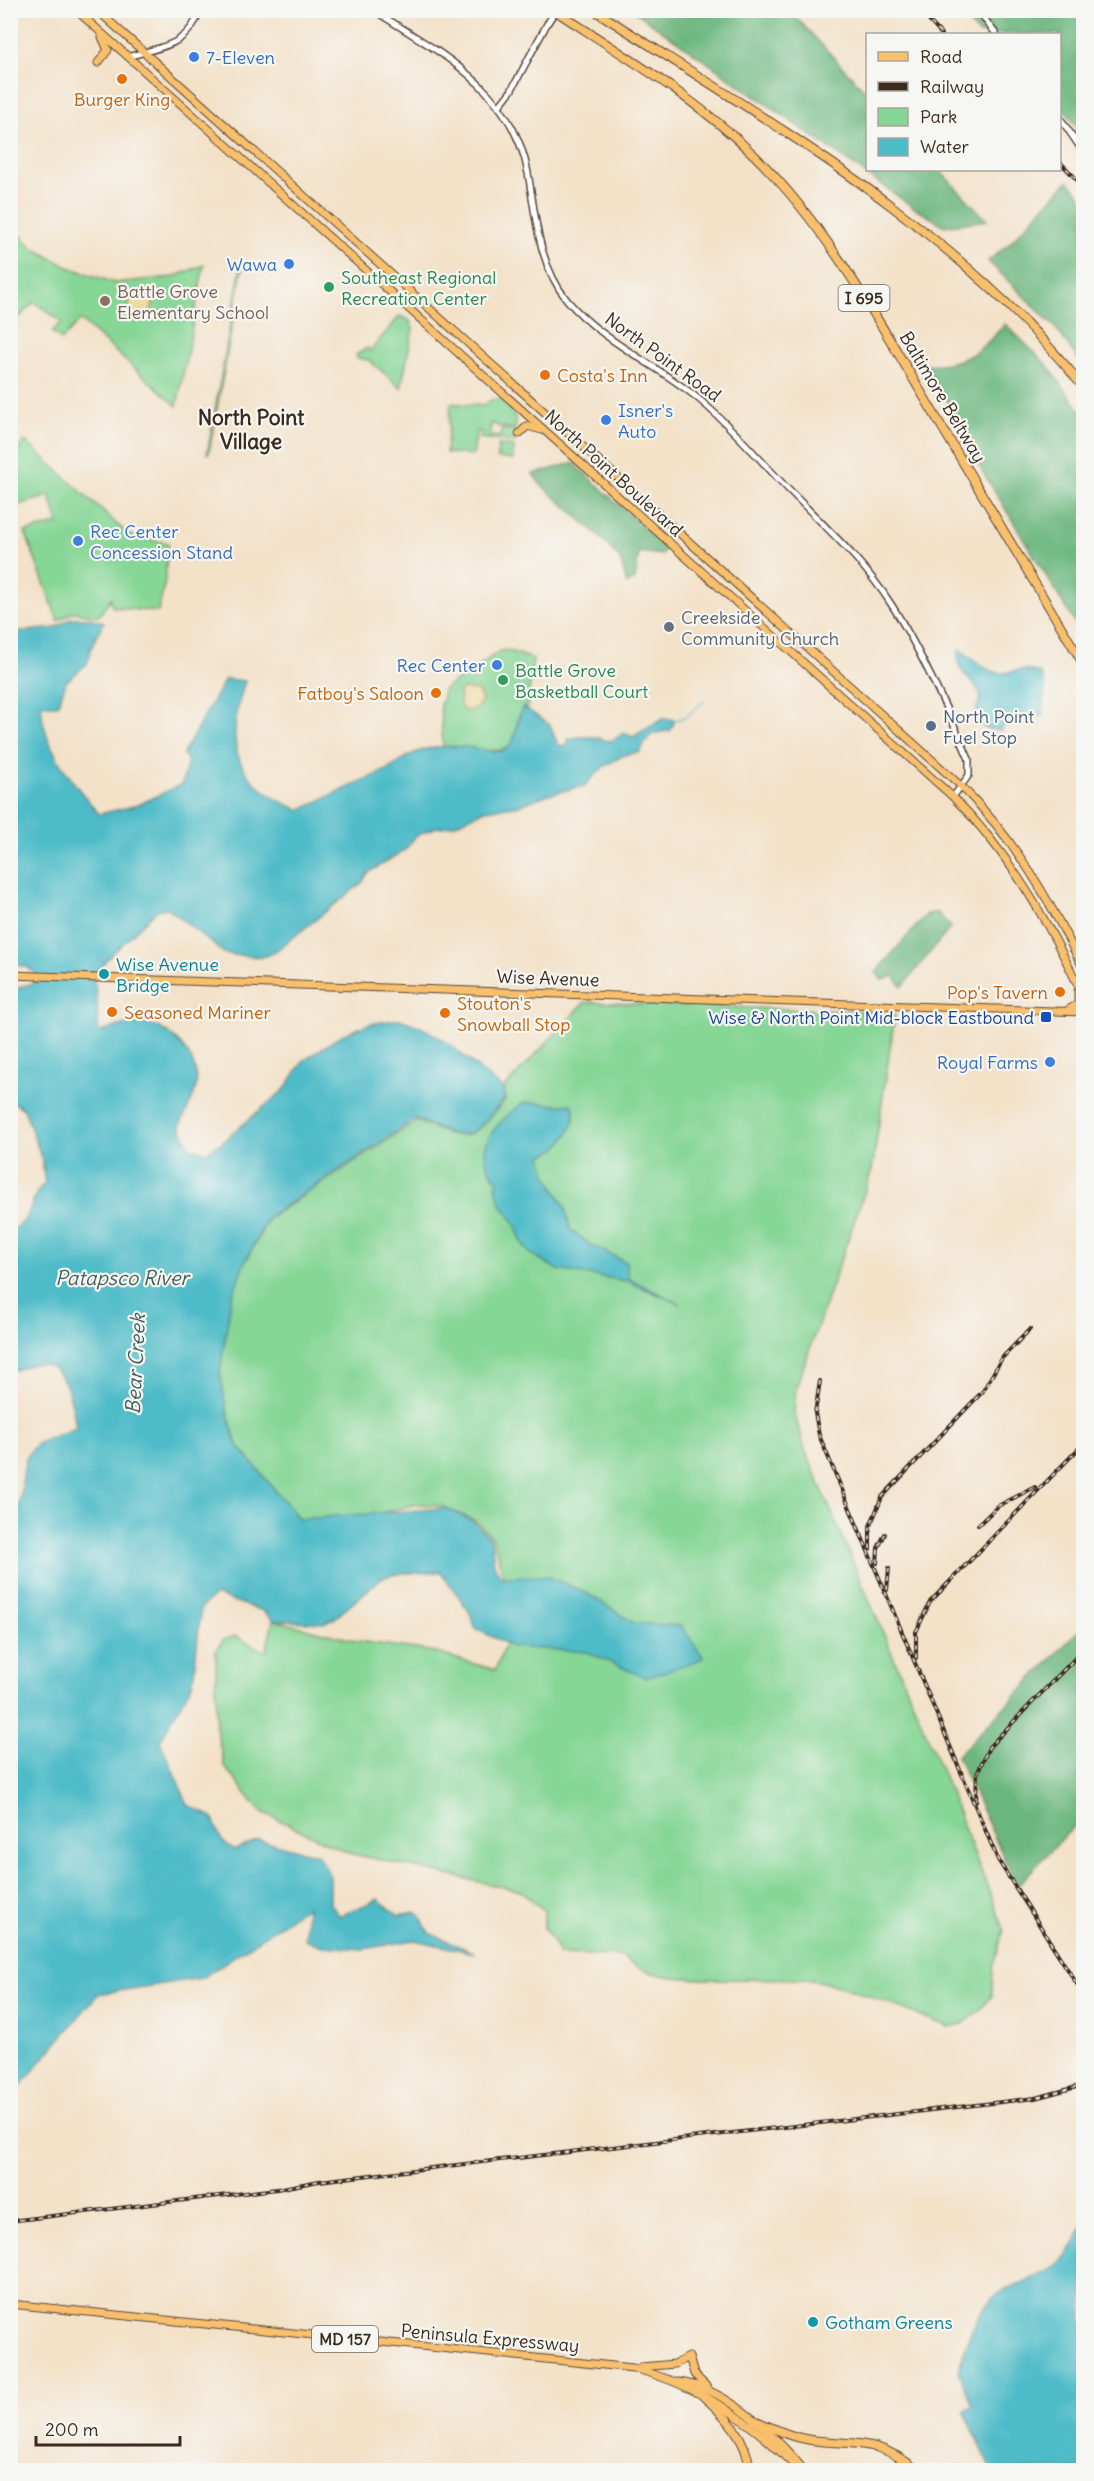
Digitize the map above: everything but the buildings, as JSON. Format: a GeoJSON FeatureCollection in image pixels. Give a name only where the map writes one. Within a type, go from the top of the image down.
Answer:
{"type":"FeatureCollection","features":[{"type":"Feature","properties":{"kind":"highway","name":"Baltimore Beltway"},"geometry":{"type":"LineString","coordinates":[[555,10],[658,78],[713,118],[754,155],[801,206],[827,240],[869,306],[1083,665]]}},
{"type":"Feature","properties":{"kind":"highway"},"geometry":{"type":"LineString","coordinates":[[594,10],[855,179],[921,226],[1001,297],[1083,388]]}},
{"type":"Feature","properties":{"kind":"highway"},"geometry":{"type":"LineString","coordinates":[[703,2396],[735,2428],[746,2449],[750,2470]]}},
{"type":"Feature","properties":{"kind":"highway"},"geometry":{"type":"LineString","coordinates":[[753,2420],[800,2438],[850,2441],[873,2446],[917,2470]]}},
{"type":"Feature","properties":{"kind":"main road","name":"North Point Boulevard"},"geometry":{"type":"LineString","coordinates":[[76,10],[953,797],[981,826],[1012,866],[1035,903],[1083,998]]}},
{"type":"Feature","properties":{"kind":"main road","name":"North Point Boulevard"},"geometry":{"type":"LineString","coordinates":[[97,10],[961,786],[997,823],[1031,869],[1083,970]]}},
{"type":"Feature","properties":{"kind":"main road"},"geometry":{"type":"LineString","coordinates":[[95,28],[108,50],[98,63]]}},
{"type":"Feature","properties":{"kind":"main road"},"geometry":{"type":"LineString","coordinates":[[519,434],[527,426],[546,431]]}},
{"type":"Feature","properties":{"kind":"main road"},"geometry":{"type":"LineString","coordinates":[[620,497],[629,487]]}},
{"type":"Feature","properties":{"kind":"main road","name":"Wise Avenue"},"geometry":{"type":"LineString","coordinates":[[12,975],[1083,1012]]}},
{"type":"Feature","properties":{"kind":"main road"},"geometry":{"type":"LineString","coordinates":[[1052,1011],[1076,1007],[1079,999],[1078,986]]}},
{"type":"Feature","properties":{"kind":"main road","name":"Peninsula Expressway"},"geometry":{"type":"LineString","coordinates":[[10,2304],[633,2368],[678,2382],[703,2396],[761,2432],[798,2470]]}},
{"type":"Feature","properties":{"kind":"main road"},"geometry":{"type":"LineString","coordinates":[[633,2368],[668,2365],[689,2357],[694,2374],[716,2395]]}},
{"type":"Feature","properties":{"kind":"main road","name":"Peninsula Expressway"},"geometry":{"type":"LineString","coordinates":[[678,2382],[690,2383],[716,2395],[753,2420],[779,2442],[804,2470]]}},
{"type":"Feature","properties":{"kind":"street"},"geometry":{"type":"LineString","coordinates":[[128,57],[187,36],[201,10]]}},
{"type":"Feature","properties":{"kind":"street","name":"North Point Road"},"geometry":{"type":"LineString","coordinates":[[373,10],[454,62],[480,83],[500,105],[523,152],[540,243],[558,288],[593,326],[691,392],[712,410],[879,586],[903,625],[969,759],[970,771],[953,797]]}},
{"type":"Feature","properties":{"kind":"street"},"geometry":{"type":"LineString","coordinates":[[500,105],[511,91],[555,10]]}},
{"type":"Feature","properties":{"kind":"street"},"geometry":{"type":"LineString","coordinates":[[980,13],[995,33]]}},
{"type":"Feature","properties":{"kind":"street"},"geometry":{"type":"LineString","coordinates":[[1061,121],[1083,153]]}},
{"type":"Feature","properties":{"kind":"green space"},"geometry":{"type":"Polygon","coordinates":[[[634,11],[790,11],[866,92],[866,171],[940,171],[987,220],[945,226],[916,209],[634,11]]]}},
{"type":"Feature","properties":{"kind":"green space"},"geometry":{"type":"Polygon","coordinates":[[[957,11],[1083,11],[1083,136],[1061,105],[1061,33],[978,33],[957,11]]]}},
{"type":"Feature","properties":{"kind":"green space"},"geometry":{"type":"Polygon","coordinates":[[[1068,181],[1083,198],[1083,366],[1055,327],[988,261],[1009,244],[1068,181]]]}},
{"type":"Feature","properties":{"kind":"green space","name":"Battle Grove Elementary School"},"geometry":{"type":"Polygon","coordinates":[[[11,225],[33,248],[68,267],[115,283],[173,277],[204,265],[177,406],[80,320],[62,340],[52,332],[62,322],[34,302],[11,325],[11,225]]]}},
{"type":"Feature","properties":{"kind":"green space"},"geometry":{"type":"Polygon","coordinates":[[[243,265],[209,453],[207,454],[241,266],[243,265]]]}},
{"type":"Feature","properties":{"kind":"green space"},"geometry":{"type":"Polygon","coordinates":[[[400,316],[410,321],[413,329],[401,388],[369,360],[357,358],[356,355],[367,348],[370,351],[400,316]]]}},
{"type":"Feature","properties":{"kind":"green space"},"geometry":{"type":"Polygon","coordinates":[[[1005,324],[1046,364],[1083,414],[1083,636],[959,433],[950,405],[923,365],[949,363],[970,356],[987,343],[1005,324]]]}},
{"type":"Feature","properties":{"kind":"green space"},"geometry":{"type":"Polygon","coordinates":[[[499,399],[514,412],[516,428],[500,427],[491,423],[490,436],[499,437],[502,429],[515,430],[515,442],[480,438],[481,432],[477,431],[473,455],[446,453],[451,403],[483,406],[491,400],[499,399]]]}},
{"type":"Feature","properties":{"kind":"green space"},"geometry":{"type":"Polygon","coordinates":[[[25,441],[130,536],[168,543],[165,582],[158,612],[112,607],[111,598],[99,616],[73,612],[58,621],[25,532],[58,524],[50,496],[14,506],[11,493],[11,457],[25,441]]]}},
{"type":"Feature","properties":{"kind":"green space"},"geometry":{"type":"Polygon","coordinates":[[[498,445],[514,447],[513,460],[497,458],[498,445]]]}},
{"type":"Feature","properties":{"kind":"green space"},"geometry":{"type":"Polygon","coordinates":[[[573,463],[666,548],[662,555],[639,552],[635,580],[627,584],[620,559],[597,534],[540,484],[533,474],[573,463]]]}},
{"type":"Feature","properties":{"kind":"green space"},"geometry":{"type":"Polygon","coordinates":[[[507,650],[533,659],[527,709],[523,707],[520,712],[512,744],[508,748],[491,751],[443,746],[440,704],[443,700],[443,690],[500,651],[507,650]]]}},
{"type":"Feature","properties":{"kind":"green space"},"geometry":{"type":"Polygon","coordinates":[[[937,912],[951,927],[902,987],[894,976],[882,980],[876,972],[880,967],[927,914],[937,912]]]}},
{"type":"Feature","properties":{"kind":"green space"},"geometry":{"type":"Polygon","coordinates":[[[585,1002],[880,1012],[895,1015],[872,1170],[796,1388],[794,1412],[805,1450],[934,1752],[1004,1929],[993,1968],[992,1996],[963,2024],[949,2027],[867,1995],[818,1981],[686,1978],[660,1975],[638,1968],[622,1956],[560,1954],[544,1927],[544,1910],[521,1891],[348,1853],[260,1811],[224,1766],[216,1727],[216,1651],[223,1640],[235,1636],[266,1652],[273,1620],[357,1641],[430,1651],[495,1670],[505,1645],[518,1583],[503,1575],[493,1538],[477,1522],[442,1506],[418,1504],[373,1515],[299,1519],[236,1443],[225,1403],[220,1372],[231,1299],[243,1266],[269,1218],[417,1121],[448,1134],[459,1136],[476,1131],[506,1099],[504,1088],[585,1002]]]}},
{"type":"Feature","properties":{"kind":"green space"},"geometry":{"type":"Polygon","coordinates":[[[1083,1626],[1083,1817],[1017,1886],[957,1756],[1083,1626]]]}},
{"type":"Feature","properties":{"kind":"sand"},"geometry":{"type":"Polygon","coordinates":[[[131,291],[151,296],[153,305],[150,312],[138,317],[128,312],[131,291]]]}},
{"type":"Feature","properties":{"kind":"sand"},"geometry":{"type":"Polygon","coordinates":[[[463,689],[478,691],[482,700],[477,708],[466,711],[461,708],[459,692],[463,689]]]}},
{"type":"Feature","properties":{"kind":"water","name":"Patapsco River"},"geometry":{"type":"Polygon","coordinates":[[[71,618],[89,618],[104,622],[93,643],[87,664],[66,682],[58,705],[41,705],[43,721],[47,736],[61,764],[99,814],[138,805],[182,784],[188,761],[183,754],[225,679],[245,681],[235,726],[238,755],[244,768],[253,781],[266,792],[299,810],[389,769],[408,756],[425,749],[454,746],[486,751],[506,749],[513,741],[523,707],[550,725],[558,745],[566,747],[569,738],[592,737],[609,741],[623,733],[633,737],[664,718],[675,720],[670,731],[658,732],[651,736],[640,752],[624,755],[603,767],[584,786],[546,795],[521,805],[485,810],[453,825],[434,828],[416,836],[405,850],[368,873],[362,883],[273,953],[262,957],[225,954],[168,908],[157,910],[106,960],[93,978],[99,1032],[136,1022],[147,1023],[169,1034],[187,1053],[193,1064],[196,1087],[180,1126],[190,1148],[207,1152],[221,1143],[285,1089],[303,1061],[342,1035],[369,1024],[400,1019],[421,1027],[448,1043],[503,1089],[504,1099],[474,1131],[457,1135],[416,1119],[268,1217],[243,1266],[231,1299],[220,1372],[225,1403],[236,1443],[299,1519],[446,1508],[473,1521],[491,1539],[494,1564],[501,1577],[548,1576],[590,1595],[634,1623],[681,1626],[704,1658],[646,1678],[587,1652],[513,1647],[476,1629],[469,1611],[441,1572],[403,1573],[383,1577],[335,1618],[323,1623],[273,1620],[263,1611],[215,1595],[201,1608],[193,1682],[160,1741],[188,1805],[212,1817],[222,1841],[235,1850],[258,1840],[319,1855],[330,1877],[330,1904],[340,1916],[378,1899],[398,1915],[415,1912],[420,1915],[429,1933],[475,1953],[414,1940],[364,1949],[322,1946],[305,1939],[307,1907],[202,1978],[98,1994],[11,2097],[10,1682],[16,1663],[10,1644],[11,1516],[20,1500],[26,1460],[30,1452],[37,1444],[76,1428],[66,1385],[54,1369],[34,1364],[11,1372],[11,1230],[24,1221],[36,1195],[45,1183],[41,1156],[24,1109],[11,1101],[11,993],[21,986],[33,984],[35,974],[27,967],[11,964],[11,640],[19,632],[55,628],[71,618]]]}},
{"type":"Feature","properties":{"kind":"water"},"geometry":{"type":"Polygon","coordinates":[[[960,649],[990,671],[1006,673],[1025,670],[1041,674],[1045,684],[1043,715],[1037,717],[1020,714],[1000,730],[988,729],[981,725],[975,715],[981,695],[961,669],[958,657],[960,649]]]}},
{"type":"Feature","properties":{"kind":"water"},"geometry":{"type":"Polygon","coordinates":[[[523,1103],[571,1104],[574,1107],[574,1121],[567,1136],[556,1149],[542,1156],[547,1176],[565,1206],[570,1229],[589,1244],[626,1262],[628,1278],[680,1304],[627,1281],[558,1270],[531,1254],[523,1245],[514,1222],[501,1205],[496,1188],[498,1181],[489,1169],[485,1158],[489,1138],[495,1128],[523,1103]]]}},
{"type":"Feature","properties":{"kind":"water"},"geometry":{"type":"Polygon","coordinates":[[[1083,2225],[1083,2470],[992,2470],[964,2411],[973,2405],[958,2371],[967,2342],[985,2306],[1000,2293],[1058,2264],[1070,2251],[1083,2225]]]}},
{"type":"Feature","properties":{"kind":"waterway"},"geometry":{"type":"LineString","coordinates":[[675,720],[686,717],[704,701]]}},
{"type":"Feature","properties":{"kind":"railway"},"geometry":{"type":"LineString","coordinates":[[919,10],[940,33]]}},
{"type":"Feature","properties":{"kind":"railway"},"geometry":{"type":"LineString","coordinates":[[1061,163],[1084,187]]}},
{"type":"Feature","properties":{"kind":"railway"},"geometry":{"type":"LineString","coordinates":[[870,1549],[870,1526],[882,1497],[983,1391],[1002,1358],[1030,1329]]}},
{"type":"Feature","properties":{"kind":"railway"},"geometry":{"type":"LineString","coordinates":[[820,1381],[815,1413],[819,1435],[998,1860],[1084,1995]]}},
{"type":"Feature","properties":{"kind":"railway"},"geometry":{"type":"LineString","coordinates":[[916,1658],[916,1632],[930,1602],[1084,1443]]}},
{"type":"Feature","properties":{"kind":"railway"},"geometry":{"type":"LineString","coordinates":[[978,1525],[998,1506],[1035,1487]]}},
{"type":"Feature","properties":{"kind":"railway"},"geometry":{"type":"LineString","coordinates":[[877,1563],[878,1548],[885,1534]]}},
{"type":"Feature","properties":{"kind":"railway"},"geometry":{"type":"LineString","coordinates":[[887,1590],[889,1568]]}},
{"type":"Feature","properties":{"kind":"railway"},"geometry":{"type":"LineString","coordinates":[[976,1801],[977,1774],[989,1747],[1084,1649]]}},
{"type":"Feature","properties":{"kind":"railway"},"geometry":{"type":"LineString","coordinates":[[10,2221],[277,2189],[319,2181],[1035,2098],[1084,2085]]}},
{"type":"Feature","properties":{"kind":"place","name":"7-Eleven"},"geometry":{"type":"Point","coordinates":[194,57]}},
{"type":"Feature","properties":{"kind":"place","name":"Burger King"},"geometry":{"type":"Point","coordinates":[122,79]}},
{"type":"Feature","properties":{"kind":"place","name":"Wawa"},"geometry":{"type":"Point","coordinates":[289,264]}},
{"type":"Feature","properties":{"kind":"place","name":"Southeast Regional Recreation Center"},"geometry":{"type":"Point","coordinates":[329,287]}},
{"type":"Feature","properties":{"kind":"place","name":"Battle Grove Elementary School"},"geometry":{"type":"Point","coordinates":[105,301]}},
{"type":"Feature","properties":{"kind":"place","name":"Costa's Inn"},"geometry":{"type":"Point","coordinates":[545,375]}},
{"type":"Feature","properties":{"kind":"place","name":"Isner's Auto"},"geometry":{"type":"Point","coordinates":[606,420]}},
{"type":"Feature","properties":{"kind":"place","name":"Rec Center Concession Stand"},"geometry":{"type":"Point","coordinates":[78,541]}},
{"type":"Feature","properties":{"kind":"place","name":"Creekside Community Church"},"geometry":{"type":"Point","coordinates":[669,627]}},
{"type":"Feature","properties":{"kind":"place","name":"Rec Center"},"geometry":{"type":"Point","coordinates":[497,665]}},
{"type":"Feature","properties":{"kind":"place","name":"Battle Grove Basketball Court"},"geometry":{"type":"Point","coordinates":[503,680]}},
{"type":"Feature","properties":{"kind":"place","name":"Fatboy's Saloon"},"geometry":{"type":"Point","coordinates":[436,693]}},
{"type":"Feature","properties":{"kind":"place","name":"North Point Fuel Stop"},"geometry":{"type":"Point","coordinates":[931,726]}},
{"type":"Feature","properties":{"kind":"place","name":"Wise Avenue Bridge"},"geometry":{"type":"Point","coordinates":[104,974]}},
{"type":"Feature","properties":{"kind":"place","name":"Pop's Tavern"},"geometry":{"type":"Point","coordinates":[1060,992]}},
{"type":"Feature","properties":{"kind":"place","name":"Seasoned Mariner"},"geometry":{"type":"Point","coordinates":[112,1012]}},
{"type":"Feature","properties":{"kind":"place","name":"Stouton's Snowball Stop"},"geometry":{"type":"Point","coordinates":[445,1013]}},
{"type":"Feature","properties":{"kind":"place","name":"Wise & North Point Mid-block Eastbound"},"geometry":{"type":"Point","coordinates":[1046,1017]}},
{"type":"Feature","properties":{"kind":"place","name":"Royal Farms"},"geometry":{"type":"Point","coordinates":[1050,1062]}},
{"type":"Feature","properties":{"kind":"place","name":"Gotham Greens"},"geometry":{"type":"Point","coordinates":[813,2322]}},
{"type":"Feature","properties":{"kind":"district","name":"North Point Village"},"geometry":{"type":"Point","coordinates":[251,429]}},
{"type":"Feature","properties":{"kind":"water label","name":"Bear Creek"},"geometry":{"type":"Point","coordinates":[135,1364]}}]}
